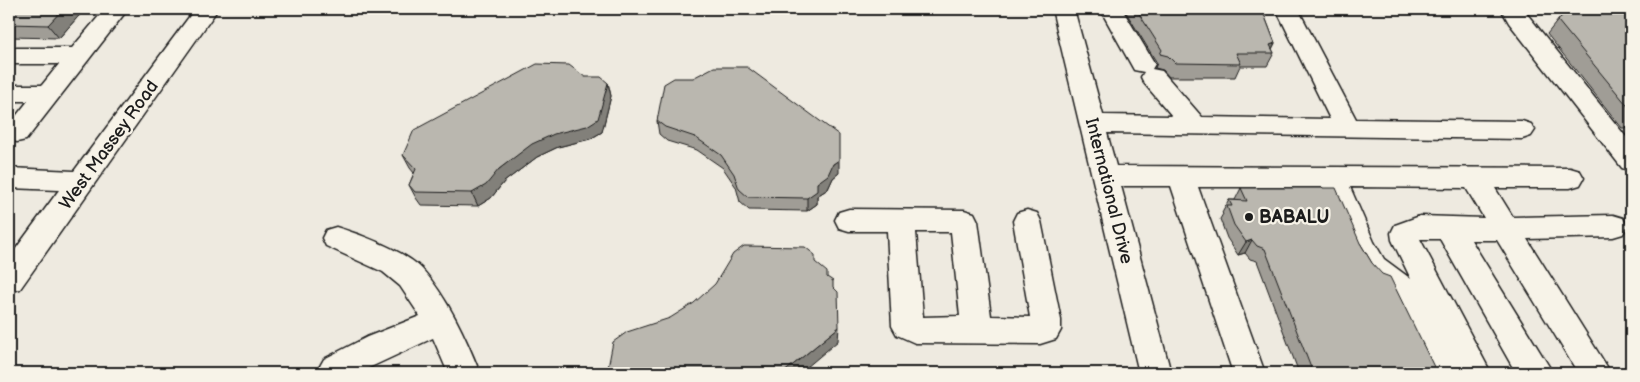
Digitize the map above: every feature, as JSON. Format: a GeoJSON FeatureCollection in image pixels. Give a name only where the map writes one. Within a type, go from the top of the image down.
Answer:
{"type":"FeatureCollection","features":[{"type":"Feature","properties":{"kind":"street"},"geometry":{"type":"LineString","coordinates":[[11,136],[80,56],[117,9]]}},
{"type":"Feature","properties":{"kind":"street","name":"West Massey Road"},"geometry":{"type":"LineString","coordinates":[[9,280],[208,9]]}},
{"type":"Feature","properties":{"kind":"street","name":"International Drive"},"geometry":{"type":"LineString","coordinates":[[1063,9],[1155,373]]}},
{"type":"Feature","properties":{"kind":"street"},"geometry":{"type":"LineString","coordinates":[[1111,9],[1148,70],[1195,126]]}},
{"type":"Feature","properties":{"kind":"street"},"geometry":{"type":"LineString","coordinates":[[1512,9],[1517,18],[1631,161]]}},
{"type":"Feature","properties":{"kind":"street"},"geometry":{"type":"LineString","coordinates":[[1289,13],[1348,128]]}},
{"type":"Feature","properties":{"kind":"street"},"geometry":{"type":"LineString","coordinates":[[9,56],[80,56]]}},
{"type":"Feature","properties":{"kind":"street"},"geometry":{"type":"LineString","coordinates":[[9,93],[49,93]]}},
{"type":"Feature","properties":{"kind":"street"},"geometry":{"type":"LineString","coordinates":[[1092,124],[1522,130]]}},
{"type":"Feature","properties":{"kind":"street"},"geometry":{"type":"LineString","coordinates":[[1105,176],[1570,178]]}},
{"type":"Feature","properties":{"kind":"street"},"geometry":{"type":"LineString","coordinates":[[1181,176],[1250,373]]}},
{"type":"Feature","properties":{"kind":"street"},"geometry":{"type":"LineString","coordinates":[[1332,177],[1362,247],[1374,267],[1405,291],[1443,373]]}},
{"type":"Feature","properties":{"kind":"street"},"geometry":{"type":"LineString","coordinates":[[9,178],[82,181]]}},
{"type":"Feature","properties":{"kind":"street"},"geometry":{"type":"LineString","coordinates":[[1474,178],[1595,373]]}},
{"type":"Feature","properties":{"kind":"street"},"geometry":{"type":"LineString","coordinates":[[849,220],[964,221],[977,329]]}},
{"type":"Feature","properties":{"kind":"street"},"geometry":{"type":"LineString","coordinates":[[901,221],[908,326],[915,330],[1045,330],[1046,320],[1027,221]]}},
{"type":"Feature","properties":{"kind":"street"},"geometry":{"type":"LineString","coordinates":[[1475,373],[1406,240],[1405,233],[1410,229],[1612,226]]}},
{"type":"Feature","properties":{"kind":"street"},"geometry":{"type":"LineString","coordinates":[[1449,229],[1528,364],[1537,373]]}},
{"type":"Feature","properties":{"kind":"street"},"geometry":{"type":"LineString","coordinates":[[336,238],[393,264],[412,277],[441,321],[464,373]]}},
{"type":"Feature","properties":{"kind":"street"},"geometry":{"type":"LineString","coordinates":[[332,373],[335,369],[378,347],[441,321]]}},
{"type":"Feature","properties":{"kind":"building"},"geometry":{"type":"Polygon","coordinates":[[[9,9],[63,9],[48,25],[9,24],[9,9]]]}},
{"type":"Feature","properties":{"kind":"building"},"geometry":{"type":"Polygon","coordinates":[[[1136,9],[1262,9],[1275,43],[1270,45],[1274,53],[1236,53],[1241,64],[1175,63],[1168,56],[1160,54],[1162,50],[1136,9]]]}},
{"type":"Feature","properties":{"kind":"building"},"geometry":{"type":"Polygon","coordinates":[[[1567,9],[1631,9],[1631,110],[1558,21],[1567,9]]]}},
{"type":"Feature","properties":{"kind":"building"},"geometry":{"type":"Polygon","coordinates":[[[537,64],[569,65],[585,77],[601,77],[608,83],[598,119],[587,126],[554,134],[532,144],[499,169],[486,185],[472,193],[415,192],[409,185],[416,169],[403,155],[414,130],[537,64]]]}},
{"type":"Feature","properties":{"kind":"building"},"geometry":{"type":"Polygon","coordinates":[[[714,67],[747,67],[839,135],[839,160],[833,164],[828,175],[817,183],[817,191],[807,198],[748,197],[739,189],[734,174],[721,155],[695,137],[665,127],[657,121],[664,84],[674,78],[693,78],[714,67]]]}},
{"type":"Feature","properties":{"kind":"building"},"geometry":{"type":"Polygon","coordinates":[[[1241,188],[1336,188],[1360,243],[1372,263],[1382,274],[1390,277],[1437,373],[1313,373],[1265,249],[1257,246],[1252,240],[1246,242],[1234,225],[1227,206],[1232,206],[1229,200],[1247,201],[1241,188]]]}},
{"type":"Feature","properties":{"kind":"building"},"geometry":{"type":"Polygon","coordinates":[[[744,246],[805,247],[815,255],[815,262],[827,272],[827,277],[833,281],[833,287],[838,292],[839,327],[783,373],[607,373],[613,342],[627,332],[670,318],[694,303],[715,284],[733,254],[744,246]]]}},
{"type":"Feature","properties":{"kind":"place","name":"BABALU"},"geometry":{"type":"Point","coordinates":[1249,217]}}]}
